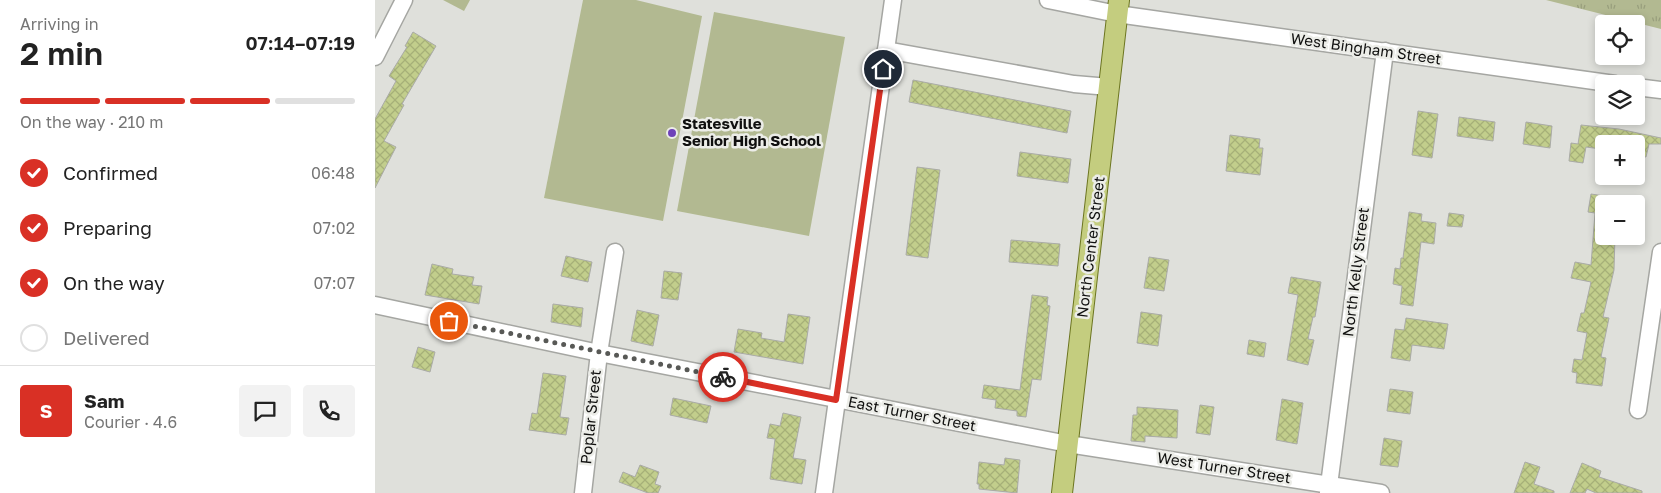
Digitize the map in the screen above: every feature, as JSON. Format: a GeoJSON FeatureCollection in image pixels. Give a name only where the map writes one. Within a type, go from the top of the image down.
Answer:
{"type":"FeatureCollection","features":[{"type":"Feature","properties":{"kind":"main road","name":"North Center Street"},"geometry":{"type":"LineString","coordinates":[[1062,493],[1118,7]]}},
{"type":"Feature","properties":{"kind":"street"},"geometry":{"type":"LineString","coordinates":[[375,57],[404,0]]}},
{"type":"Feature","properties":{"kind":"street"},"geometry":{"type":"LineString","coordinates":[[825,493],[836,400],[893,0]]}},
{"type":"Feature","properties":{"kind":"street","name":"West Bingham Street"},"geometry":{"type":"LineString","coordinates":[[1055,1],[1118,7],[1385,51],[1595,81]]}},
{"type":"Feature","properties":{"kind":"street"},"geometry":{"type":"LineString","coordinates":[[886,50],[1073,84],[1109,87]]}},
{"type":"Feature","properties":{"kind":"street","name":"North Kelly Street"},"geometry":{"type":"LineString","coordinates":[[1328,488],[1385,51]]}},
{"type":"Feature","properties":{"kind":"street"},"geometry":{"type":"LineString","coordinates":[[1645,88],[1661,90]]}},
{"type":"Feature","properties":{"kind":"street","name":"Poplar Street"},"geometry":{"type":"LineString","coordinates":[[583,493],[599,353],[615,252]]}},
{"type":"Feature","properties":{"kind":"street"},"geometry":{"type":"LineString","coordinates":[[1638,410],[1661,252]]}},
{"type":"Feature","properties":{"kind":"street","name":"East Turner Street"},"geometry":{"type":"LineString","coordinates":[[375,305],[599,353],[1068,444]]}},
{"type":"Feature","properties":{"kind":"street","name":"West Turner Street"},"geometry":{"type":"LineString","coordinates":[[1068,444],[1328,488],[1381,493]]}},
{"type":"Feature","properties":{"kind":"green space"},"geometry":{"type":"Polygon","coordinates":[[[443,0],[470,0],[464,11],[443,0]]]}},
{"type":"Feature","properties":{"kind":"green space"},"geometry":{"type":"Polygon","coordinates":[[[583,0],[636,0],[702,16],[663,221],[544,198],[583,0]]]}},
{"type":"Feature","properties":{"kind":"green space"},"geometry":{"type":"Polygon","coordinates":[[[1546,0],[1661,0],[1661,29],[1645,25],[1645,15],[1605,15],[1546,0]]]}},
{"type":"Feature","properties":{"kind":"green space"},"geometry":{"type":"Polygon","coordinates":[[[714,12],[845,37],[809,236],[677,211],[714,12]]]}},
{"type":"Feature","properties":{"kind":"building"},"geometry":{"type":"Polygon","coordinates":[[[413,32],[436,46],[402,104],[404,105],[384,141],[396,147],[375,188],[375,119],[396,81],[389,76],[407,47],[405,46],[413,32]]]}},
{"type":"Feature","properties":{"kind":"building"},"geometry":{"type":"Polygon","coordinates":[[[913,80],[1071,111],[1067,133],[909,102],[913,80]]]}},
{"type":"Feature","properties":{"kind":"building"},"geometry":{"type":"Polygon","coordinates":[[[1418,111],[1438,114],[1432,158],[1412,155],[1418,111]]]}},
{"type":"Feature","properties":{"kind":"building"},"geometry":{"type":"Polygon","coordinates":[[[1459,117],[1495,122],[1493,141],[1457,136],[1459,117]]]}},
{"type":"Feature","properties":{"kind":"building"},"geometry":{"type":"Polygon","coordinates":[[[1526,122],[1552,126],[1550,148],[1523,144],[1526,122]]]}},
{"type":"Feature","properties":{"kind":"building"},"geometry":{"type":"Polygon","coordinates":[[[1581,125],[1619,129],[1661,138],[1661,144],[1649,144],[1646,157],[1645,135],[1595,135],[1595,148],[1586,147],[1583,163],[1569,161],[1571,143],[1578,144],[1581,125]]]}},
{"type":"Feature","properties":{"kind":"building"},"geometry":{"type":"Polygon","coordinates":[[[1230,135],[1260,139],[1259,148],[1263,148],[1260,175],[1226,171],[1230,135]]]}},
{"type":"Feature","properties":{"kind":"building"},"geometry":{"type":"Polygon","coordinates":[[[1020,152],[1071,159],[1068,183],[1017,176],[1020,152]]]}},
{"type":"Feature","properties":{"kind":"building"},"geometry":{"type":"Polygon","coordinates":[[[917,167],[940,170],[928,258],[906,255],[917,167]]]}},
{"type":"Feature","properties":{"kind":"building"},"geometry":{"type":"Polygon","coordinates":[[[1591,194],[1598,195],[1595,195],[1595,213],[1588,212],[1591,194]]]}},
{"type":"Feature","properties":{"kind":"building"},"geometry":{"type":"Polygon","coordinates":[[[1409,212],[1422,214],[1421,221],[1436,223],[1434,244],[1421,242],[1413,306],[1400,304],[1402,286],[1393,284],[1395,268],[1400,269],[1401,258],[1403,258],[1409,212]]]}},
{"type":"Feature","properties":{"kind":"building"},"geometry":{"type":"Polygon","coordinates":[[[1449,213],[1464,215],[1462,227],[1447,226],[1449,213]]]}},
{"type":"Feature","properties":{"kind":"building"},"geometry":{"type":"Polygon","coordinates":[[[1595,213],[1595,245],[1615,245],[1614,270],[1603,317],[1609,318],[1601,357],[1606,358],[1602,386],[1576,383],[1577,373],[1572,372],[1574,359],[1582,360],[1587,333],[1577,331],[1581,313],[1584,313],[1591,282],[1571,278],[1575,262],[1591,265],[1595,213]]]}},
{"type":"Feature","properties":{"kind":"building"},"geometry":{"type":"Polygon","coordinates":[[[1011,240],[1060,244],[1058,266],[1009,262],[1011,240]]]}},
{"type":"Feature","properties":{"kind":"building"},"geometry":{"type":"Polygon","coordinates":[[[566,256],[592,262],[588,282],[561,276],[566,256]]]}},
{"type":"Feature","properties":{"kind":"building"},"geometry":{"type":"Polygon","coordinates":[[[1149,257],[1169,260],[1164,291],[1144,288],[1149,257]]]}},
{"type":"Feature","properties":{"kind":"building"},"geometry":{"type":"Polygon","coordinates":[[[432,264],[453,269],[452,274],[474,277],[472,285],[482,286],[479,304],[425,295],[432,264]]]}},
{"type":"Feature","properties":{"kind":"building"},"geometry":{"type":"Polygon","coordinates":[[[664,271],[682,273],[678,300],[661,298],[664,271]]]}},
{"type":"Feature","properties":{"kind":"building"},"geometry":{"type":"Polygon","coordinates":[[[1291,277],[1321,282],[1315,317],[1313,317],[1308,339],[1314,340],[1308,365],[1287,360],[1298,295],[1288,293],[1291,277]]]}},
{"type":"Feature","properties":{"kind":"building"},"geometry":{"type":"Polygon","coordinates":[[[1032,295],[1048,297],[1047,305],[1050,306],[1041,380],[1032,379],[1026,417],[1017,416],[1017,411],[995,408],[996,400],[982,398],[984,385],[1020,390],[1032,295]]]}},
{"type":"Feature","properties":{"kind":"building"},"geometry":{"type":"Polygon","coordinates":[[[553,304],[583,308],[581,327],[551,322],[553,304]]]}},
{"type":"Feature","properties":{"kind":"building"},"geometry":{"type":"Polygon","coordinates":[[[637,310],[659,315],[653,346],[631,341],[637,310]]]}},
{"type":"Feature","properties":{"kind":"building"},"geometry":{"type":"Polygon","coordinates":[[[1141,312],[1162,315],[1158,346],[1137,343],[1141,312]]]}},
{"type":"Feature","properties":{"kind":"building"},"geometry":{"type":"Polygon","coordinates":[[[788,314],[810,317],[803,364],[734,352],[738,329],[762,333],[761,338],[784,342],[788,314]]]}},
{"type":"Feature","properties":{"kind":"building"},"geometry":{"type":"Polygon","coordinates":[[[1406,318],[1448,324],[1444,349],[1412,345],[1410,361],[1391,358],[1395,329],[1404,330],[1406,318]]]}},
{"type":"Feature","properties":{"kind":"building"},"geometry":{"type":"Polygon","coordinates":[[[1249,340],[1266,343],[1264,357],[1247,354],[1249,340]]]}},
{"type":"Feature","properties":{"kind":"building"},"geometry":{"type":"Polygon","coordinates":[[[418,347],[435,352],[430,372],[412,367],[418,347]]]}},
{"type":"Feature","properties":{"kind":"building"},"geometry":{"type":"Polygon","coordinates":[[[543,373],[566,376],[560,417],[569,418],[566,435],[529,430],[532,413],[537,414],[543,373]]]}},
{"type":"Feature","properties":{"kind":"building"},"geometry":{"type":"Polygon","coordinates":[[[1390,389],[1413,392],[1410,414],[1387,411],[1390,389]]]}},
{"type":"Feature","properties":{"kind":"building"},"geometry":{"type":"Polygon","coordinates":[[[673,398],[711,406],[707,423],[670,415],[673,398]]]}},
{"type":"Feature","properties":{"kind":"building"},"geometry":{"type":"Polygon","coordinates":[[[1282,399],[1303,403],[1297,444],[1276,440],[1282,399]]]}},
{"type":"Feature","properties":{"kind":"building"},"geometry":{"type":"Polygon","coordinates":[[[1200,405],[1214,407],[1210,435],[1196,433],[1200,405]]]}},
{"type":"Feature","properties":{"kind":"building"},"geometry":{"type":"Polygon","coordinates":[[[1137,407],[1178,410],[1177,438],[1145,436],[1145,442],[1131,441],[1133,415],[1137,415],[1137,407]]]}},
{"type":"Feature","properties":{"kind":"building"},"geometry":{"type":"Polygon","coordinates":[[[783,413],[801,417],[793,458],[806,460],[802,484],[770,479],[775,439],[767,438],[770,424],[780,426],[783,413]]]}},
{"type":"Feature","properties":{"kind":"building"},"geometry":{"type":"Polygon","coordinates":[[[1384,438],[1402,441],[1398,467],[1380,465],[1384,438]]]}},
{"type":"Feature","properties":{"kind":"building"},"geometry":{"type":"Polygon","coordinates":[[[1005,458],[1020,460],[1017,493],[979,489],[979,484],[977,484],[979,462],[1004,465],[1005,458]]]}},
{"type":"Feature","properties":{"kind":"building"},"geometry":{"type":"Polygon","coordinates":[[[1525,462],[1540,467],[1534,484],[1554,491],[1554,493],[1514,493],[1525,462]]]}},
{"type":"Feature","properties":{"kind":"building"},"geometry":{"type":"Polygon","coordinates":[[[1582,463],[1601,471],[1599,477],[1642,491],[1642,493],[1596,493],[1587,489],[1585,493],[1570,493],[1582,463]]]}},
{"type":"Feature","properties":{"kind":"building"},"geometry":{"type":"Polygon","coordinates":[[[640,465],[659,472],[655,484],[661,486],[658,493],[648,493],[619,482],[623,472],[635,477],[640,465]]]}},
{"type":"Feature","properties":{"kind":"way so far"},"geometry":{"type":"LineString","coordinates":[[449,321],[723,377]]}},
{"type":"Feature","properties":{"kind":"place","name":"Statesville Senior High School"},"geometry":{"type":"Point","coordinates":[672,133]}},
{"type":"Feature","properties":{"kind":"route"},"geometry":{"type":"LineString","coordinates":[[723,377],[836,400],[883,69]]}}]}
